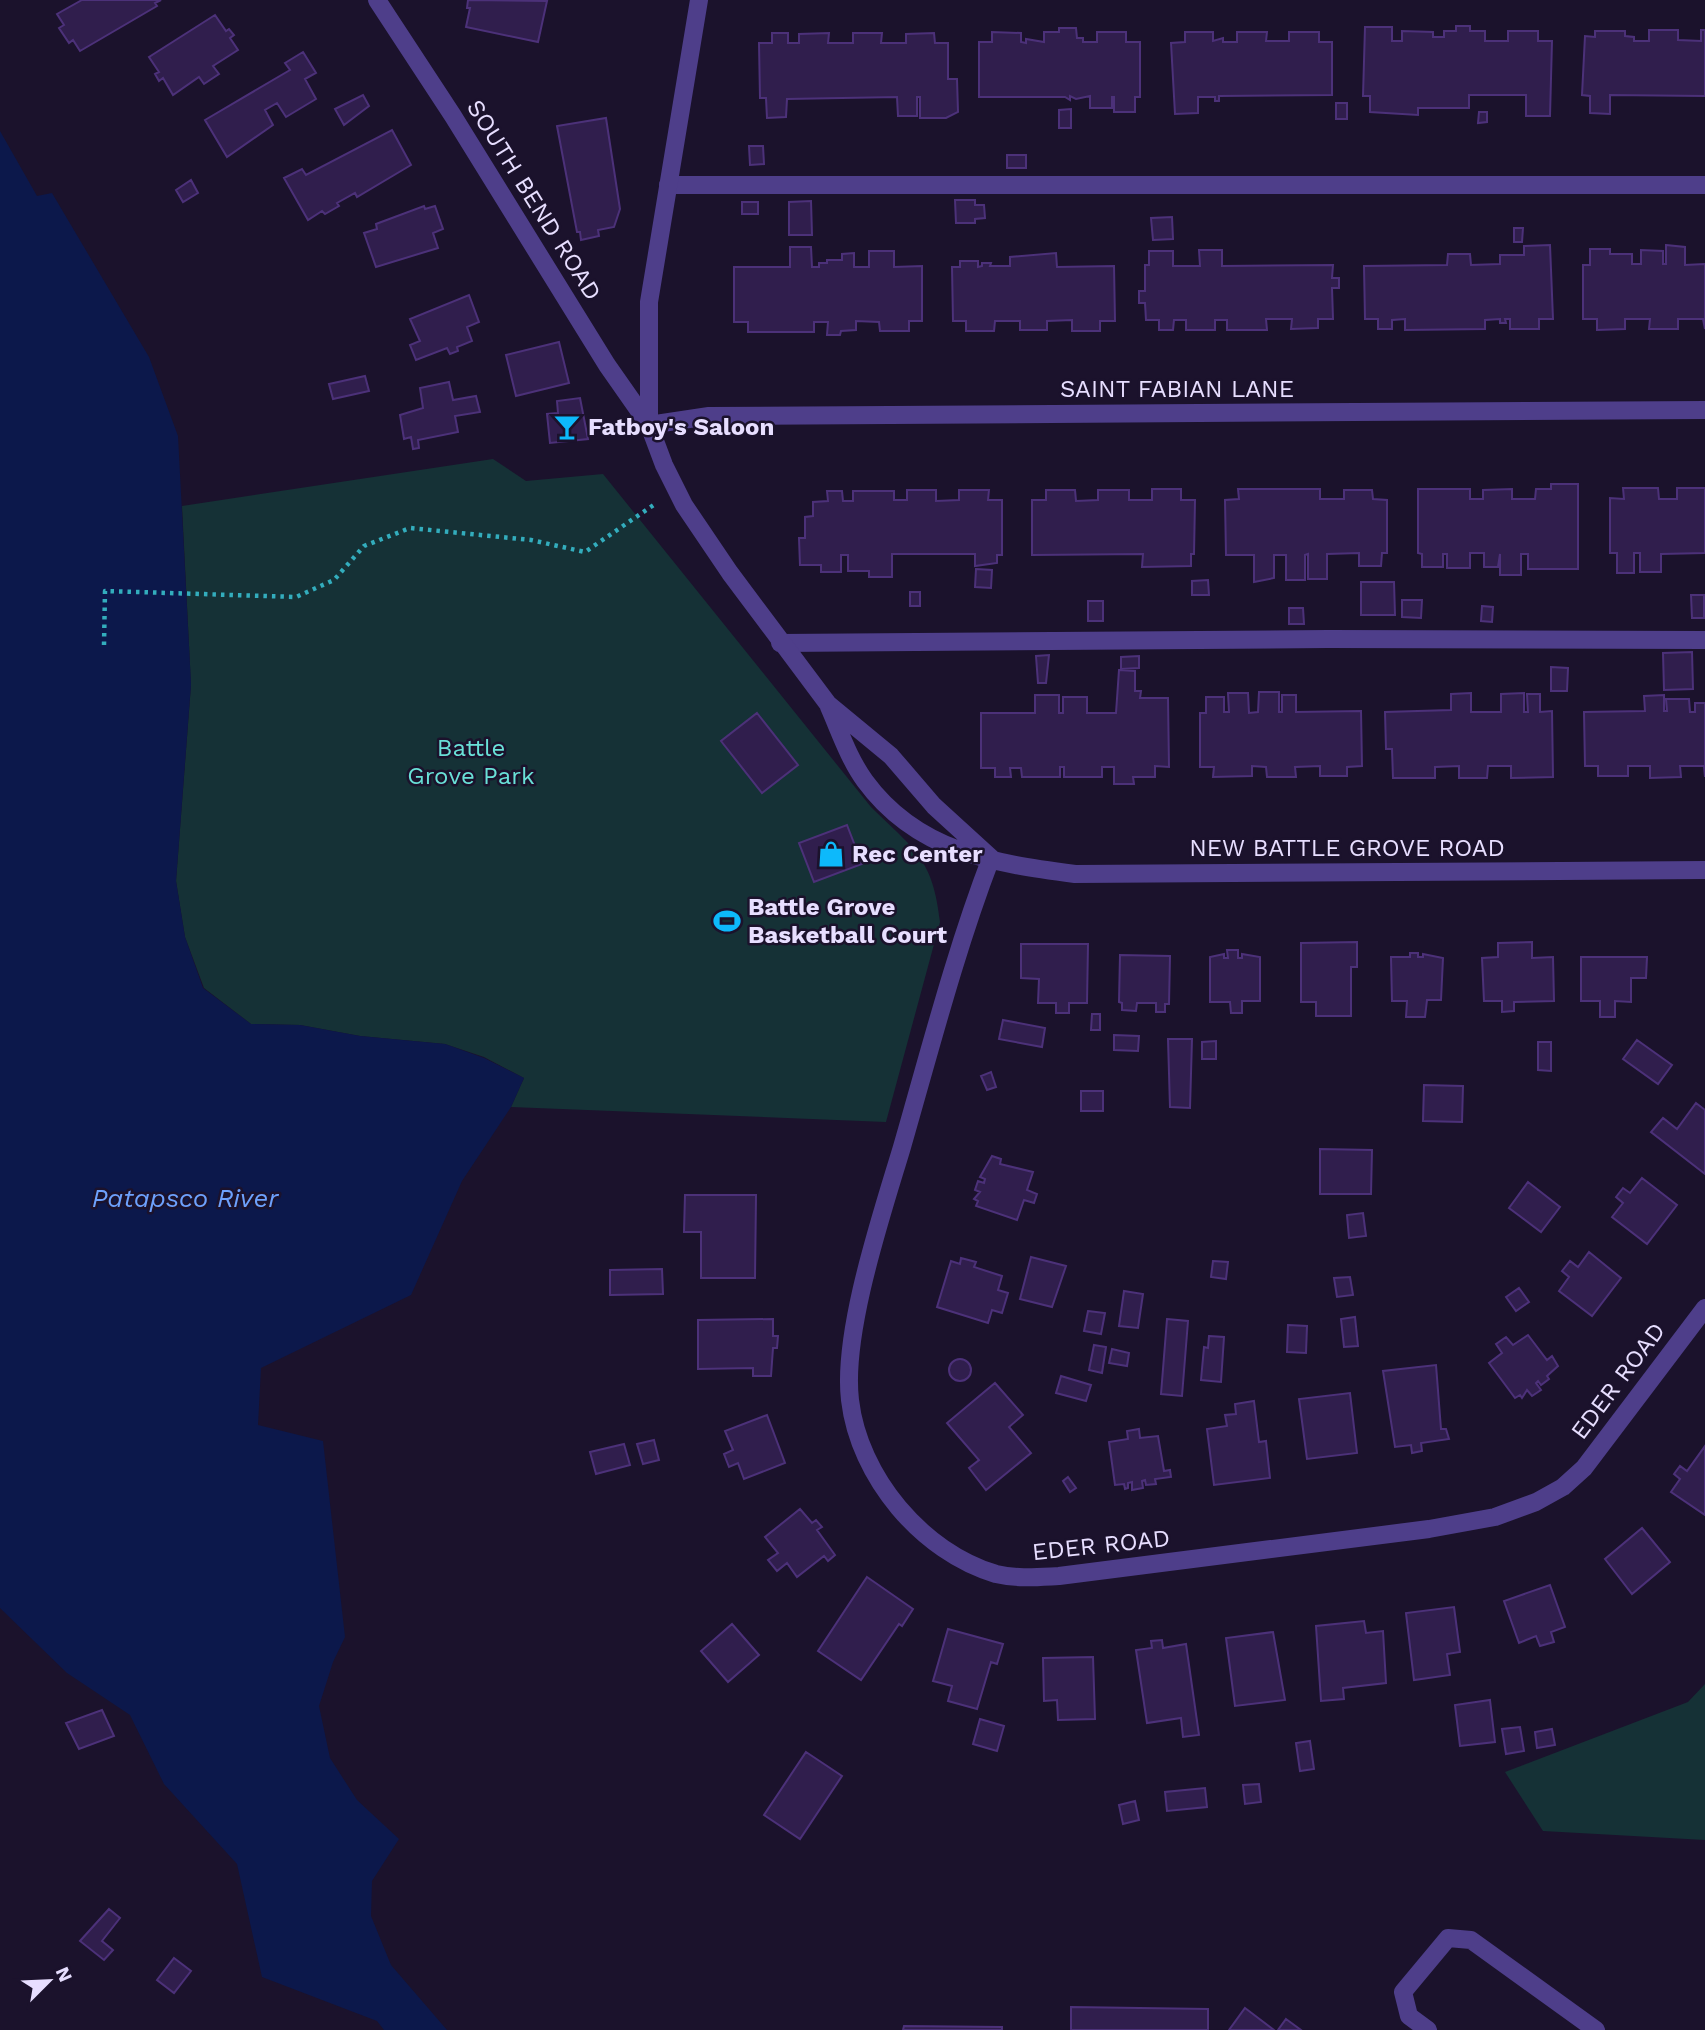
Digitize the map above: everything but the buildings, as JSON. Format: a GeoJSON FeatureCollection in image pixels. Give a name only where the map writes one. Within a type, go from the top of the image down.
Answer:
{"type":"FeatureCollection","features":[{"type":"Feature","properties":{"kind":"street","name":"SOUTH BEND ROAD"},"geometry":{"type":"LineString","coordinates":[[377,0],[433,84],[607,365],[649,425]]}},
{"type":"Feature","properties":{"kind":"street"},"geometry":{"type":"LineString","coordinates":[[649,425],[649,302],[699,0]]}},
{"type":"Feature","properties":{"kind":"street"},"geometry":{"type":"LineString","coordinates":[[668,186],[1705,185]]}},
{"type":"Feature","properties":{"kind":"street","name":"SAINT FABIAN LANE"},"geometry":{"type":"LineString","coordinates":[[649,425],[709,416],[1705,410]]}},
{"type":"Feature","properties":{"kind":"street","name":"NEW BATTLE GROVE ROAD"},"geometry":{"type":"LineString","coordinates":[[649,425],[676,489],[730,573],[828,704],[891,756],[934,806],[991,858]]}},
{"type":"Feature","properties":{"kind":"street"},"geometry":{"type":"LineString","coordinates":[[780,643],[1314,639],[1705,640]]}},
{"type":"Feature","properties":{"kind":"street","name":"NEW BATTLE GROVE ROAD"},"geometry":{"type":"LineString","coordinates":[[828,704],[849,755],[865,781],[906,825],[954,850],[1030,868],[1075,874],[1705,870]]}},
{"type":"Feature","properties":{"kind":"street","name":"EDER ROAD"},"geometry":{"type":"LineString","coordinates":[[991,858],[968,916],[883,1213],[850,1358],[850,1400],[859,1439],[876,1478],[902,1511],[936,1542],[964,1561],[997,1574],[1026,1578],[1059,1576],[1429,1529],[1495,1517],[1536,1502],[1563,1487],[1584,1468],[1705,1308]]}},
{"type":"Feature","properties":{"kind":"street"},"geometry":{"type":"LineString","coordinates":[[1428,2030],[1409,2015],[1403,1992],[1448,1938],[1471,1940],[1596,2030]]}},
{"type":"Feature","properties":{"kind":"path"},"geometry":{"type":"LineString","coordinates":[[104,645],[105,591],[296,597],[334,580],[364,546],[410,528],[531,540],[585,552],[676,489]]}},
{"type":"Feature","properties":{"kind":"green space","name":"Battle Grove Park"},"geometry":{"type":"Polygon","coordinates":[[[493,459],[526,481],[603,474],[871,807],[910,846],[927,869],[940,922],[886,1122],[511,1107],[524,1078],[484,1057],[445,1044],[360,1036],[300,1025],[251,1024],[204,988],[185,937],[176,881],[191,685],[182,506],[493,459]]]}},
{"type":"Feature","properties":{"kind":"green space"},"geometry":{"type":"Polygon","coordinates":[[[1705,1684],[1705,1840],[1543,1831],[1505,1772],[1688,1702],[1705,1684]]]}},
{"type":"Feature","properties":{"kind":"water","name":"Patapsco River"},"geometry":{"type":"Polygon","coordinates":[[[0,131],[37,196],[52,193],[149,357],[178,436],[191,684],[176,881],[185,937],[203,988],[251,1024],[300,1025],[360,1036],[445,1044],[484,1058],[524,1078],[511,1107],[462,1181],[411,1295],[261,1368],[258,1425],[323,1441],[345,1637],[333,1662],[319,1706],[330,1758],[357,1800],[399,1839],[372,1881],[371,1916],[391,1965],[447,2030],[384,2030],[377,2021],[262,1977],[237,1864],[164,1784],[130,1715],[67,1673],[0,1608],[0,131]]]}},
{"type":"Feature","properties":{"kind":"place","name":"Fatboy's Saloon"},"geometry":{"type":"Point","coordinates":[567,427]}},
{"type":"Feature","properties":{"kind":"place","name":"Rec Center"},"geometry":{"type":"Point","coordinates":[831,854]}},
{"type":"Feature","properties":{"kind":"place","name":"Battle Grove Basketball Court"},"geometry":{"type":"Point","coordinates":[727,921]}}]}
